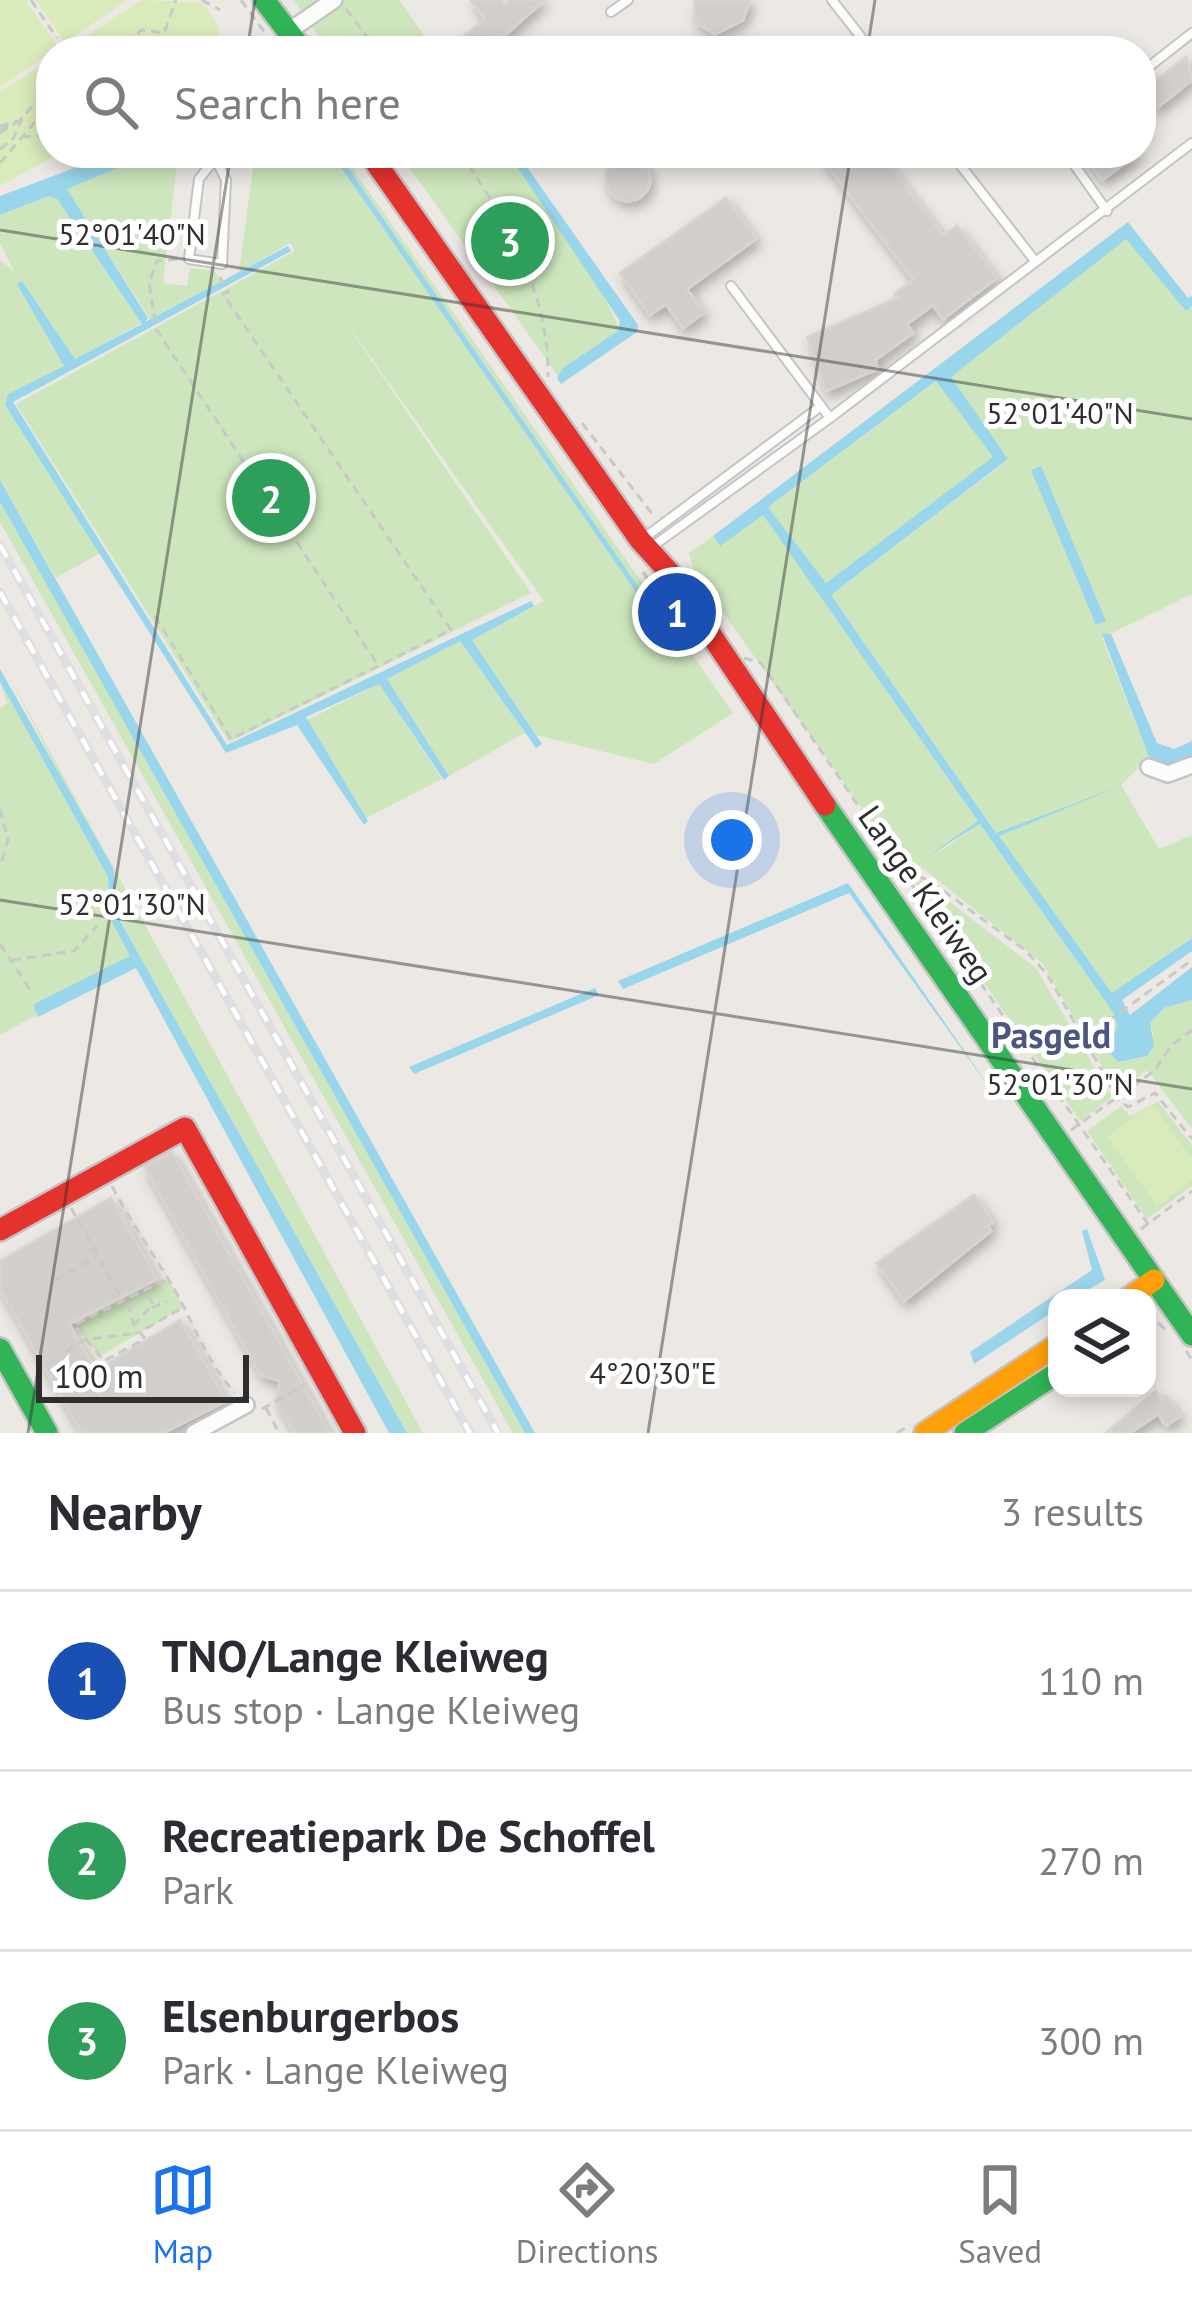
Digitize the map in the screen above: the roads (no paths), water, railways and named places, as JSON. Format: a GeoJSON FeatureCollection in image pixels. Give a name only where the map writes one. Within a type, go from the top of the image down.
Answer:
{"type":"FeatureCollection","features":[{"type":"Feature","properties":{"kind":"street"},"geometry":{"type":"LineString","coordinates":[[264,0],[277,36]]}},
{"type":"Feature","properties":{"kind":"street"},"geometry":{"type":"LineString","coordinates":[[293,36],[337,0]]}},
{"type":"Feature","properties":{"kind":"street","name":"Lange Kleiweg"},"geometry":{"type":"LineString","coordinates":[[379,168],[1192,1335]]}},
{"type":"Feature","properties":{"kind":"street"},"geometry":{"type":"LineString","coordinates":[[1149,767],[1168,774],[1192,765]]}},
{"type":"Feature","properties":{"kind":"street"},"geometry":{"type":"LineString","coordinates":[[0,1230],[185,1128],[355,1433]]}},
{"type":"Feature","properties":{"kind":"street"},"geometry":{"type":"LineString","coordinates":[[1142,1289],[1154,1280]]}},
{"type":"Feature","properties":{"kind":"street"},"geometry":{"type":"LineString","coordinates":[[1156,1313],[1168,1300]]}},
{"type":"Feature","properties":{"kind":"street"},"geometry":{"type":"LineString","coordinates":[[0,1349],[8,1385],[47,1433]]}},
{"type":"Feature","properties":{"kind":"street"},"geometry":{"type":"LineString","coordinates":[[966,1427],[1048,1353]]}},
{"type":"Feature","properties":{"kind":"street"},"geometry":{"type":"LineString","coordinates":[[926,1433],[966,1427],[1048,1377]]}},
{"type":"Feature","properties":{"kind":"street"},"geometry":{"type":"LineString","coordinates":[[200,1430],[247,1409]]}},
{"type":"Feature","properties":{"kind":"lane"},"geometry":{"type":"LineString","coordinates":[[611,12],[628,0]]}},
{"type":"Feature","properties":{"kind":"lane"},"geometry":{"type":"LineString","coordinates":[[832,0],[860,36]]}},
{"type":"Feature","properties":{"kind":"lane"},"geometry":{"type":"LineString","coordinates":[[1156,61],[1192,33]]}},
{"type":"Feature","properties":{"kind":"lane"},"geometry":{"type":"LineString","coordinates":[[644,547],[830,418],[1192,143]]}},
{"type":"Feature","properties":{"kind":"lane"},"geometry":{"type":"LineString","coordinates":[[206,168],[199,178],[190,259],[222,264],[226,180],[220,168]]}},
{"type":"Feature","properties":{"kind":"lane"},"geometry":{"type":"LineString","coordinates":[[962,168],[1035,262]]}},
{"type":"Feature","properties":{"kind":"lane"},"geometry":{"type":"LineString","coordinates":[[1077,168],[1107,211]]}},
{"type":"Feature","properties":{"kind":"lane"},"geometry":{"type":"LineString","coordinates":[[731,286],[830,418]]}},
{"type":"Feature","properties":{"kind":"lane"},"geometry":{"type":"LineString","coordinates":[[644,547],[660,526],[821,406]]}},
{"type":"Feature","properties":{"kind":"water"},"geometry":{"type":"Polygon","coordinates":[[[74,168],[118,168],[67,189],[148,318],[145,322],[288,246],[291,251],[13,402],[227,745],[531,601],[534,606],[472,640],[542,744],[536,748],[460,641],[387,679],[449,776],[444,780],[379,684],[306,717],[368,821],[364,825],[297,725],[226,753],[5,405],[8,394],[64,366],[17,284],[22,281],[75,359],[142,324],[57,199],[49,196],[0,215],[0,196],[74,168]]]}},
{"type":"Feature","properties":{"kind":"water"},"geometry":{"type":"Polygon","coordinates":[[[341,168],[348,168],[685,654],[645,605],[341,168]]]}},
{"type":"Feature","properties":{"kind":"water"},"geometry":{"type":"Polygon","coordinates":[[[518,168],[528,168],[638,325],[637,332],[561,384],[557,378],[563,368],[618,331],[620,321],[518,168]]]}},
{"type":"Feature","properties":{"kind":"water"},"geometry":{"type":"Polygon","coordinates":[[[1128,222],[1188,298],[1192,296],[1192,306],[1186,311],[1126,239],[951,377],[1008,459],[831,595],[996,833],[1122,785],[999,836],[1112,993],[1192,938],[1192,951],[1122,1000],[1130,1015],[1192,967],[1192,1000],[1164,1008],[1150,1023],[1154,1046],[1147,1056],[1118,1062],[1107,1050],[1117,1028],[1115,1015],[980,824],[928,856],[978,821],[763,515],[720,546],[713,536],[1128,222]],[[936,381],[768,507],[826,583],[993,457],[936,381]]]}},
{"type":"Feature","properties":{"kind":"water"},"geometry":{"type":"Polygon","coordinates":[[[1041,466],[1106,621],[1096,625],[1031,470],[1041,466]]]}},
{"type":"Feature","properties":{"kind":"water"},"geometry":{"type":"Polygon","coordinates":[[[0,480],[535,1433],[525,1433],[0,502],[0,480]]]}},
{"type":"Feature","properties":{"kind":"water"},"geometry":{"type":"Polygon","coordinates":[[[1102,634],[1111,634],[1157,743],[1174,749],[1192,741],[1192,757],[1165,766],[1149,757],[1102,634]]]}},
{"type":"Feature","properties":{"kind":"water"},"geometry":{"type":"Polygon","coordinates":[[[0,669],[113,868],[119,919],[407,1433],[389,1433],[136,968],[38,1017],[33,1006],[38,1002],[130,956],[110,918],[108,877],[0,682],[0,669]]]}},
{"type":"Feature","properties":{"kind":"water"},"geometry":{"type":"Polygon","coordinates":[[[848,883],[997,1098],[849,893],[623,989],[618,981],[848,883]]]}},
{"type":"Feature","properties":{"kind":"water"},"geometry":{"type":"Polygon","coordinates":[[[595,988],[599,995],[414,1074],[409,1067],[595,988]]]}},
{"type":"Feature","properties":{"kind":"water"},"geometry":{"type":"Polygon","coordinates":[[[1087,1229],[1105,1280],[1089,1289],[1064,1289],[1092,1270],[1082,1231],[1087,1229]]]}},
{"type":"Feature","properties":{"kind":"water"},"geometry":{"type":"Polygon","coordinates":[[[1048,1300],[1048,1315],[974,1364],[970,1352],[1048,1300]]]}},
{"type":"Feature","properties":{"kind":"railway"},"geometry":{"type":"LineString","coordinates":[[0,545],[498,1433]]}},
{"type":"Feature","properties":{"kind":"railway"},"geometry":{"type":"LineString","coordinates":[[0,592],[470,1433]]}},
{"type":"Feature","properties":{"kind":"place","name":"Elsenburgerbos"},"geometry":{"type":"Point","coordinates":[510,241]}},
{"type":"Feature","properties":{"kind":"place","name":"Recreatiepark De Schoffel"},"geometry":{"type":"Point","coordinates":[271,498]}},
{"type":"Feature","properties":{"kind":"place","name":"TNO/Lange Kleiweg"},"geometry":{"type":"Point","coordinates":[677,612]}},
{"type":"Feature","properties":{"kind":"district","name":"Pasgeld"},"geometry":{"type":"Point","coordinates":[1051,1035]}}]}
